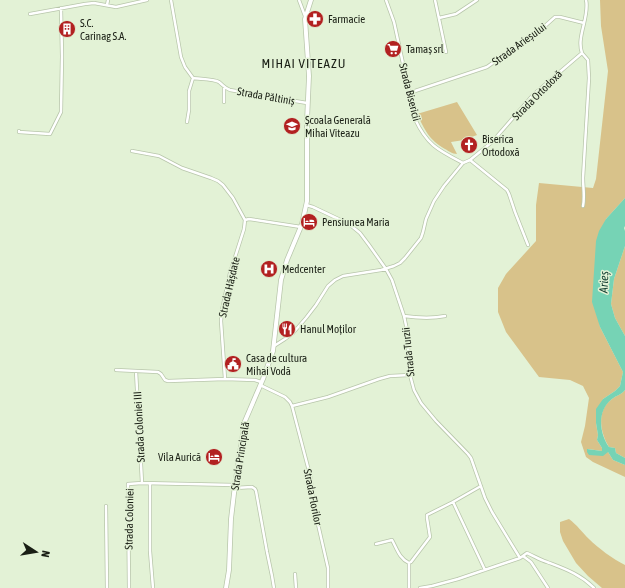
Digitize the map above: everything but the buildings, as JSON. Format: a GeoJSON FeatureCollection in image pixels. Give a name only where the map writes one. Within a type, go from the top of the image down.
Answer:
{"type":"FeatureCollection","features":[{"type":"Feature","properties":{"kind":"main road","name":"Strada Principală"},"geometry":{"type":"LineString","coordinates":[[226,588],[229,570],[234,487],[245,421],[271,357],[274,346],[281,280],[287,260],[301,227],[307,199],[307,103],[309,76],[305,16],[311,0]]}},
{"type":"Feature","properties":{"kind":"street"},"geometry":{"type":"LineString","coordinates":[[107,5],[108,0]]}},
{"type":"Feature","properties":{"kind":"street"},"geometry":{"type":"LineString","coordinates":[[30,14],[94,3],[116,7],[147,0]]}},
{"type":"Feature","properties":{"kind":"street"},"geometry":{"type":"LineString","coordinates":[[171,0],[182,57],[188,73],[193,78],[189,91],[189,110],[186,122]]}},
{"type":"Feature","properties":{"kind":"street"},"geometry":{"type":"LineString","coordinates":[[298,0],[305,16]]}},
{"type":"Feature","properties":{"kind":"street","name":"Strada Bisericii"},"geometry":{"type":"LineString","coordinates":[[386,0],[394,22],[415,119],[426,140],[445,154],[463,163]]}},
{"type":"Feature","properties":{"kind":"street"},"geometry":{"type":"LineString","coordinates":[[435,0],[446,52]]}},
{"type":"Feature","properties":{"kind":"street"},"geometry":{"type":"LineString","coordinates":[[439,18],[456,14],[477,0]]}},
{"type":"Feature","properties":{"kind":"street"},"geometry":{"type":"LineString","coordinates":[[583,206],[584,198],[582,190],[589,78],[588,60],[582,53],[580,45],[587,7],[586,0]]}},
{"type":"Feature","properties":{"kind":"street"},"geometry":{"type":"LineString","coordinates":[[18,131],[50,134],[61,112],[61,8]]}},
{"type":"Feature","properties":{"kind":"street","name":"Strada Arieșului"},"geometry":{"type":"LineString","coordinates":[[409,93],[487,67],[545,26],[555,17],[584,22]]}},
{"type":"Feature","properties":{"kind":"street","name":"Strada Ortodoxă"},"geometry":{"type":"LineString","coordinates":[[274,346],[293,333],[316,305],[328,286],[335,280],[343,276],[386,269],[400,263],[421,238],[426,220],[434,201],[463,163],[470,160],[492,142],[542,87],[582,53]]}},
{"type":"Feature","properties":{"kind":"street","name":"Strada Păltiniș"},"geometry":{"type":"LineString","coordinates":[[193,78],[219,82],[224,88],[230,90],[307,103]]}},
{"type":"Feature","properties":{"kind":"street","name":"Strada Păltiniș"},"geometry":{"type":"LineString","coordinates":[[224,88],[224,102]]}},
{"type":"Feature","properties":{"kind":"street"},"geometry":{"type":"LineString","coordinates":[[132,151],[159,156],[182,168],[218,181],[233,198],[244,220],[301,227]]}},
{"type":"Feature","properties":{"kind":"street"},"geometry":{"type":"LineString","coordinates":[[470,160],[503,186],[510,194],[514,212],[528,245]]}},
{"type":"Feature","properties":{"kind":"street","name":"Strada Turzii"},"geometry":{"type":"LineString","coordinates":[[306,205],[349,224],[360,233],[386,269],[392,280],[404,316],[407,330],[410,375],[414,390],[421,403],[436,421],[471,458],[492,512],[520,558]]}},
{"type":"Feature","properties":{"kind":"street","name":"Strada Hășdate"},"geometry":{"type":"LineString","coordinates":[[225,379],[221,321],[222,310],[230,273],[244,229],[244,220]]}},
{"type":"Feature","properties":{"kind":"street"},"geometry":{"type":"LineString","coordinates":[[404,316],[422,318],[445,316]]}},
{"type":"Feature","properties":{"kind":"street"},"geometry":{"type":"LineString","coordinates":[[116,370],[158,372],[165,380],[168,381],[225,379],[255,380],[286,397],[292,406],[328,397],[390,376],[410,375]]}},
{"type":"Feature","properties":{"kind":"street","name":"Strada Coloniei III"},"geometry":{"type":"LineString","coordinates":[[136,372],[142,483]]}},
{"type":"Feature","properties":{"kind":"street","name":"Strada Florilor"},"geometry":{"type":"LineString","coordinates":[[292,406],[310,475],[315,511],[328,568],[328,588]]}},
{"type":"Feature","properties":{"kind":"street","name":"Strada Coloniei"},"geometry":{"type":"LineString","coordinates":[[129,588],[128,485],[142,483],[254,488],[256,491],[274,588]]}},
{"type":"Feature","properties":{"kind":"street"},"geometry":{"type":"LineString","coordinates":[[150,484],[150,551],[153,588]]}},
{"type":"Feature","properties":{"kind":"street"},"geometry":{"type":"LineString","coordinates":[[409,588],[409,563],[430,537],[427,515],[481,486]]}},
{"type":"Feature","properties":{"kind":"street"},"geometry":{"type":"LineString","coordinates":[[453,502],[485,570]]}},
{"type":"Feature","properties":{"kind":"street"},"geometry":{"type":"LineString","coordinates":[[106,506],[107,588]]}},
{"type":"Feature","properties":{"kind":"street"},"geometry":{"type":"LineString","coordinates":[[376,544],[392,540],[398,554],[409,563]]}},
{"type":"Feature","properties":{"kind":"street"},"geometry":{"type":"LineString","coordinates":[[420,588],[440,584],[485,570],[520,558],[527,553],[579,576],[586,580],[594,588]]}},
{"type":"Feature","properties":{"kind":"street"},"geometry":{"type":"LineString","coordinates":[[523,556],[532,562],[548,588]]}},
{"type":"Feature","properties":{"kind":"street"},"geometry":{"type":"LineString","coordinates":[[295,574],[296,588]]}},
{"type":"Feature","properties":{"kind":"shaded area"},"geometry":{"type":"Polygon","coordinates":[[[600,0],[625,0],[625,198],[606,219],[594,276],[600,327],[623,372],[620,386],[603,399],[596,423],[598,435],[597,440],[602,448],[602,451],[588,449],[587,452],[608,452],[613,460],[625,465],[625,477],[593,462],[586,457],[581,442],[589,398],[583,386],[570,380],[539,377],[506,332],[498,312],[498,288],[506,274],[536,241],[536,205],[539,183],[593,188],[596,179],[608,71],[601,26],[600,0]]]}},
{"type":"Feature","properties":{"kind":"shaded area"},"geometry":{"type":"Polygon","coordinates":[[[457,102],[477,135],[464,140],[451,142],[457,154],[454,154],[440,146],[431,138],[417,114],[457,102]]]}},
{"type":"Feature","properties":{"kind":"shaded area"},"geometry":{"type":"Polygon","coordinates":[[[625,246],[625,336],[615,318],[611,304],[614,279],[625,246]]]}},
{"type":"Feature","properties":{"kind":"shaded area"},"geometry":{"type":"Polygon","coordinates":[[[625,390],[625,458],[616,453],[615,448],[609,447],[603,435],[601,422],[604,409],[607,404],[625,390]]]}},
{"type":"Feature","properties":{"kind":"shaded area"},"geometry":{"type":"Polygon","coordinates":[[[569,519],[597,546],[611,557],[625,565],[625,588],[602,588],[576,563],[563,541],[560,532],[560,522],[569,519]]]}},
{"type":"Feature","properties":{"kind":"water","name":"Arieș"},"geometry":{"type":"Polygon","coordinates":[[[625,198],[625,246],[614,279],[611,304],[615,318],[625,336],[625,390],[607,404],[602,415],[601,422],[603,435],[609,447],[615,448],[616,453],[625,458],[625,465],[613,460],[608,452],[603,456],[589,455],[587,449],[602,451],[602,448],[597,440],[596,409],[603,399],[620,386],[623,372],[600,327],[592,302],[596,241],[599,231],[606,219],[625,198]]]}},
{"type":"Feature","properties":{"kind":"place","name":"Farmacie"},"geometry":{"type":"Point","coordinates":[315,19]}},
{"type":"Feature","properties":{"kind":"place","name":"S.C. Carinag S.A."},"geometry":{"type":"Point","coordinates":[67,29]}},
{"type":"Feature","properties":{"kind":"place","name":"Tamaș srl"},"geometry":{"type":"Point","coordinates":[393,49]}},
{"type":"Feature","properties":{"kind":"place","name":"Școala Generală Mihai Viteazu"},"geometry":{"type":"Point","coordinates":[292,126]}},
{"type":"Feature","properties":{"kind":"place","name":"Biserica Ortodoxă"},"geometry":{"type":"Point","coordinates":[469,145]}},
{"type":"Feature","properties":{"kind":"place","name":"Pensiunea Maria"},"geometry":{"type":"Point","coordinates":[309,222]}},
{"type":"Feature","properties":{"kind":"place","name":"Medcenter"},"geometry":{"type":"Point","coordinates":[269,269]}},
{"type":"Feature","properties":{"kind":"place","name":"Hanul Moților"},"geometry":{"type":"Point","coordinates":[287,329]}},
{"type":"Feature","properties":{"kind":"place","name":"Casa de cultura Mihai Vodă"},"geometry":{"type":"Point","coordinates":[233,364]}},
{"type":"Feature","properties":{"kind":"place","name":"Vila Aurică"},"geometry":{"type":"Point","coordinates":[214,457]}},
{"type":"Feature","properties":{"kind":"district","name":"MIHAI VITEAZU"},"geometry":{"type":"Point","coordinates":[304,63]}}]}
